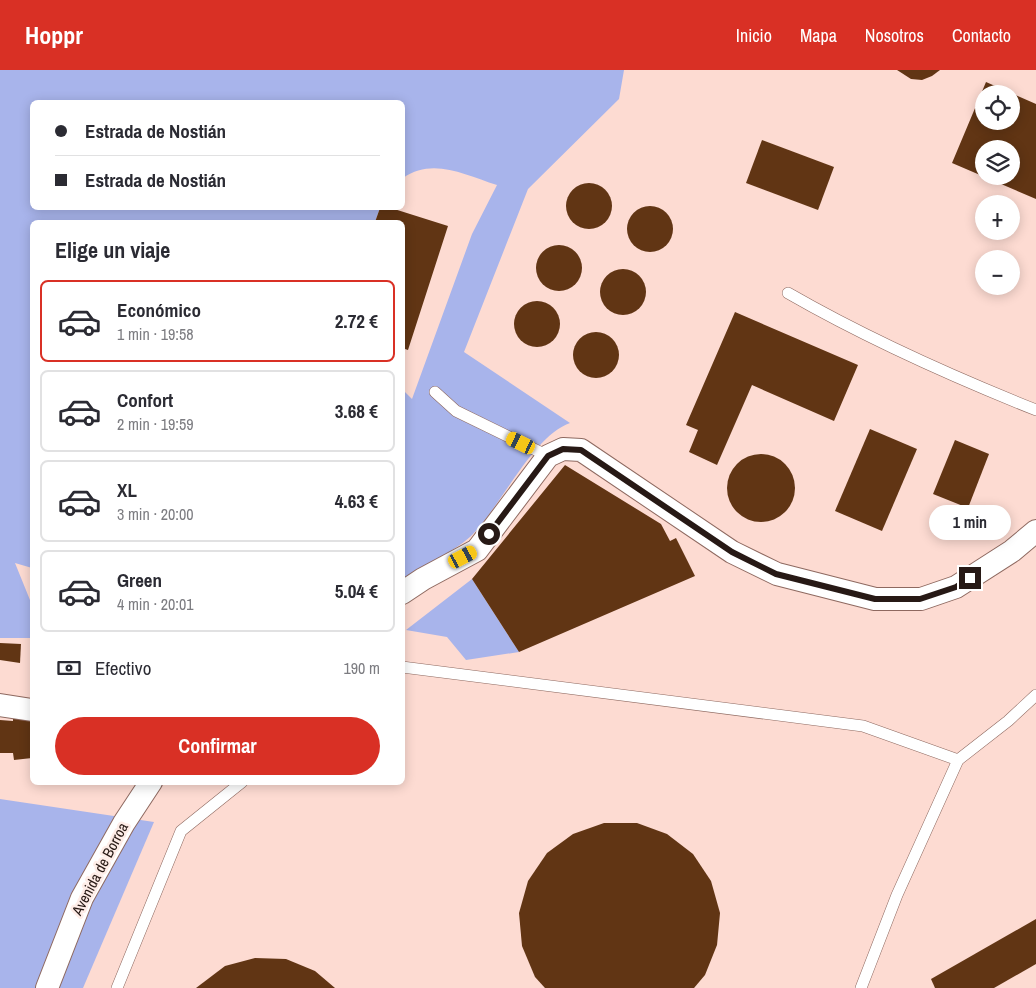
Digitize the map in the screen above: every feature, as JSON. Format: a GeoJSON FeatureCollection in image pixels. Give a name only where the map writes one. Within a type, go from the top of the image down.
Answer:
{"type":"FeatureCollection","features":[{"type":"Feature","properties":{"kind":"street"},"geometry":{"type":"LineString","coordinates":[[405,591],[423,578],[477,550],[548,456],[563,449],[581,450],[732,552],[776,574],[875,599],[920,599],[956,587],[1012,551],[1036,531]]}},
{"type":"Feature","properties":{"kind":"street"},"geometry":{"type":"LineString","coordinates":[[0,705],[30,710]]}},
{"type":"Feature","properties":{"kind":"street","name":"Avenida de Borroa"},"geometry":{"type":"LineString","coordinates":[[47,988],[82,898],[124,824],[149,785]]}},
{"type":"Feature","properties":{"kind":"lane"},"geometry":{"type":"LineString","coordinates":[[788,294],[849,328],[946,374],[1036,410]]}},
{"type":"Feature","properties":{"kind":"lane"},"geometry":{"type":"LineString","coordinates":[[435,392],[456,411],[548,456]]}},
{"type":"Feature","properties":{"kind":"lane"},"geometry":{"type":"LineString","coordinates":[[405,667],[863,726],[958,760]]}},
{"type":"Feature","properties":{"kind":"lane"},"geometry":{"type":"LineString","coordinates":[[861,988],[897,895],[958,760],[1008,721],[1036,694]]}},
{"type":"Feature","properties":{"kind":"lane"},"geometry":{"type":"LineString","coordinates":[[117,988],[180,831],[238,785]]}},
{"type":"Feature","properties":{"kind":"shaded area"},"geometry":{"type":"Polygon","coordinates":[[[0,70],[624,70],[619,99],[528,189],[464,352],[570,423],[556,430],[543,442],[518,472],[484,521],[467,540],[405,578],[405,392],[412,399],[472,234],[497,185],[461,173],[437,168],[414,172],[405,177],[405,100],[30,100],[30,210],[379,210],[376,220],[30,220],[30,567],[15,563],[30,600],[30,638],[0,638],[0,70]]]}},
{"type":"Feature","properties":{"kind":"shaded area"},"geometry":{"type":"Polygon","coordinates":[[[472,579],[519,652],[466,660],[447,637],[406,630],[472,579]]]}},
{"type":"Feature","properties":{"kind":"shaded area"},"geometry":{"type":"Polygon","coordinates":[[[0,799],[154,822],[83,988],[0,988],[0,799]]]}},
{"type":"Feature","properties":{"kind":"building"},"geometry":{"type":"Polygon","coordinates":[[[897,70],[940,70],[922,80],[911,79],[897,70]]]}},
{"type":"Feature","properties":{"kind":"building"},"geometry":{"type":"Polygon","coordinates":[[[1020,97],[1036,104],[1036,199],[1003,185],[1020,185],[1020,140],[975,140],[975,173],[952,163],[975,108],[975,130],[1020,130],[1020,97]]]}},
{"type":"Feature","properties":{"kind":"building"},"geometry":{"type":"Polygon","coordinates":[[[762,140],[834,167],[818,210],[746,183],[762,140]]]}},
{"type":"Feature","properties":{"kind":"building"},"geometry":{"type":"Polygon","coordinates":[[[585,183],[593,183],[602,187],[608,193],[612,206],[608,219],[602,225],[593,229],[585,229],[576,225],[570,219],[566,210],[566,202],[570,193],[576,187],[585,183]]]}},
{"type":"Feature","properties":{"kind":"building"},"geometry":{"type":"Polygon","coordinates":[[[646,206],[654,206],[663,210],[669,216],[673,229],[669,242],[663,248],[654,252],[646,252],[637,248],[631,242],[627,233],[627,225],[631,216],[637,210],[646,206]]]}},
{"type":"Feature","properties":{"kind":"building"},"geometry":{"type":"Polygon","coordinates":[[[379,210],[397,210],[448,226],[408,350],[405,349],[405,220],[376,220],[379,210]]]}},
{"type":"Feature","properties":{"kind":"building"},"geometry":{"type":"Polygon","coordinates":[[[555,245],[563,245],[572,249],[578,255],[582,268],[578,281],[572,287],[563,291],[555,291],[546,287],[540,281],[536,272],[536,264],[540,255],[546,249],[555,245]]]}},
{"type":"Feature","properties":{"kind":"building"},"geometry":{"type":"Polygon","coordinates":[[[619,269],[627,269],[636,273],[642,279],[646,292],[642,305],[636,311],[627,315],[619,315],[610,311],[604,305],[600,296],[600,288],[604,279],[610,273],[619,269]]]}},
{"type":"Feature","properties":{"kind":"building"},"geometry":{"type":"Polygon","coordinates":[[[533,301],[541,301],[550,305],[556,311],[560,324],[556,337],[550,343],[541,347],[533,347],[524,343],[518,337],[514,328],[514,320],[518,311],[524,305],[533,301]]]}},
{"type":"Feature","properties":{"kind":"building"},"geometry":{"type":"Polygon","coordinates":[[[735,312],[858,365],[834,421],[752,385],[717,465],[689,452],[698,430],[686,425],[735,312]]]}},
{"type":"Feature","properties":{"kind":"building"},"geometry":{"type":"Polygon","coordinates":[[[592,332],[600,332],[609,336],[615,342],[619,355],[615,368],[609,374],[600,378],[592,378],[583,374],[577,368],[573,359],[573,351],[577,342],[583,336],[592,332]]]}},
{"type":"Feature","properties":{"kind":"building"},"geometry":{"type":"Polygon","coordinates":[[[870,429],[917,449],[882,531],[835,511],[870,429]]]}},
{"type":"Feature","properties":{"kind":"building"},"geometry":{"type":"Polygon","coordinates":[[[955,440],[989,454],[968,508],[933,494],[955,440]]]}},
{"type":"Feature","properties":{"kind":"building"},"geometry":{"type":"Polygon","coordinates":[[[761,454],[774,457],[785,464],[792,475],[795,488],[792,501],[785,512],[774,519],[761,522],[748,519],[737,512],[730,501],[727,488],[730,475],[737,464],[748,457],[761,454]]]}},
{"type":"Feature","properties":{"kind":"building"},"geometry":{"type":"Polygon","coordinates":[[[565,465],[661,524],[670,541],[676,538],[695,576],[519,652],[472,579],[565,465]]]}},
{"type":"Feature","properties":{"kind":"building"},"geometry":{"type":"Polygon","coordinates":[[[0,643],[21,644],[20,663],[0,660],[0,643]]]}},
{"type":"Feature","properties":{"kind":"building"},"geometry":{"type":"Polygon","coordinates":[[[13,713],[30,715],[30,758],[14,760],[13,753],[0,753],[0,720],[13,721],[13,713]]]}},
{"type":"Feature","properties":{"kind":"building"},"geometry":{"type":"Polygon","coordinates":[[[604,823],[637,823],[667,834],[693,854],[711,881],[720,913],[717,945],[705,975],[694,988],[545,988],[535,977],[522,946],[519,913],[528,881],[547,853],[573,834],[604,823]]]}},
{"type":"Feature","properties":{"kind":"building"},"geometry":{"type":"Polygon","coordinates":[[[1036,919],[1036,964],[994,988],[935,988],[931,979],[1036,919]]]}},
{"type":"Feature","properties":{"kind":"building"},"geometry":{"type":"Polygon","coordinates":[[[255,958],[286,959],[315,971],[335,988],[196,988],[225,966],[255,958]]]}},
{"type":"Feature","properties":{"kind":"route"},"geometry":{"type":"LineString","coordinates":[[489,534],[548,456],[563,449],[581,450],[732,552],[776,574],[875,599],[920,599],[956,587],[970,578]]}}]}
